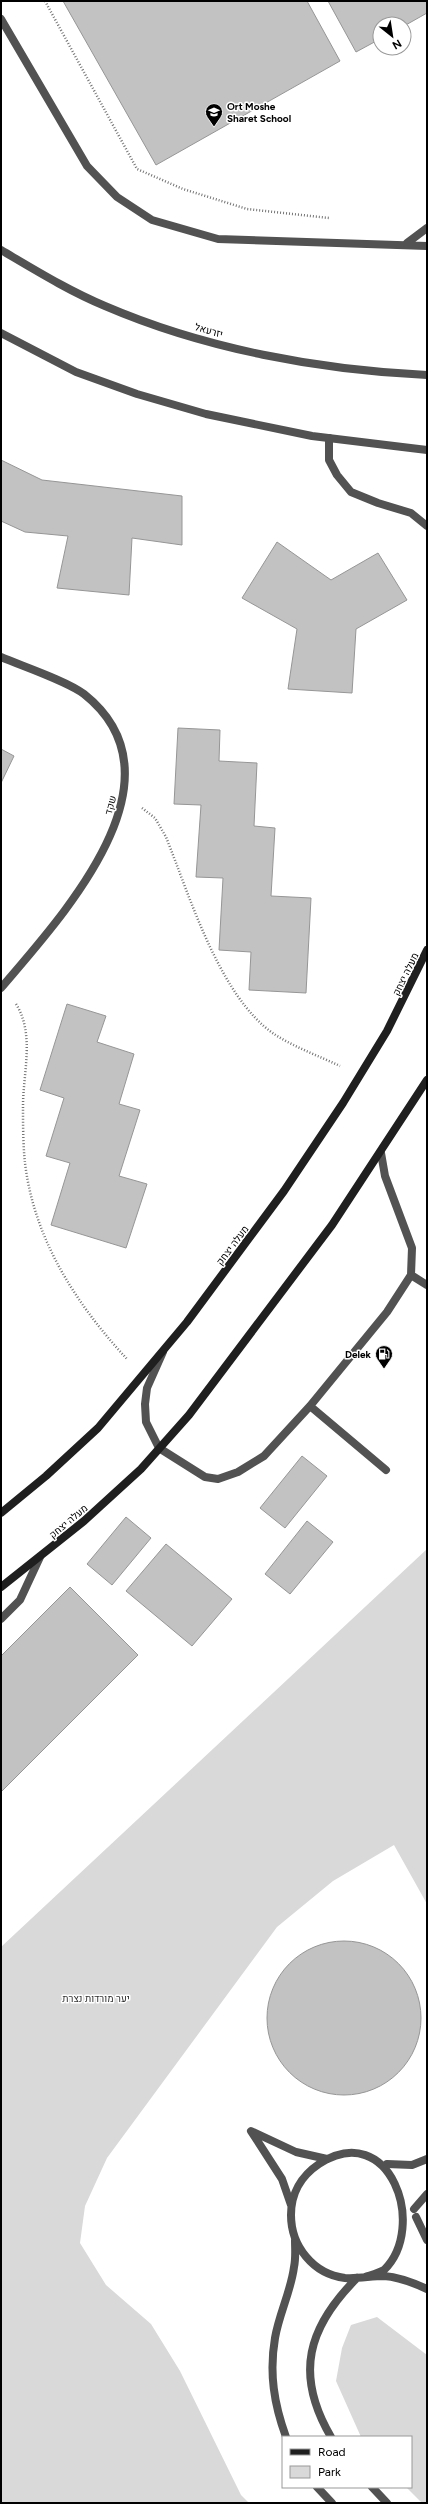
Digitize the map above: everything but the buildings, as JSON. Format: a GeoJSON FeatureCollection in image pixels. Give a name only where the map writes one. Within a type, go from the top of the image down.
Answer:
{"type":"FeatureCollection","features":[{"type":"Feature","properties":{"kind":"main road","name":"מעלה יצחק"},"geometry":{"type":"LineString","coordinates":[[1,1513],[46,1476],[98,1428],[164,1351],[284,1191],[360,1076],[387,1031],[427,950]]}},
{"type":"Feature","properties":{"kind":"main road","name":"מעלה יצחק"},"geometry":{"type":"LineString","coordinates":[[1,1587],[90,1516],[141,1469],[159,1448],[234,1357],[332,1225],[381,1153],[427,1080]]}},
{"type":"Feature","properties":{"kind":"street"},"geometry":{"type":"LineString","coordinates":[[1,20],[87,166],[117,197],[152,220],[218,239],[407,244],[427,246]]}},
{"type":"Feature","properties":{"kind":"street"},"geometry":{"type":"LineString","coordinates":[[407,244],[427,228]]}},
{"type":"Feature","properties":{"kind":"street","name":"יזרעאל"},"geometry":{"type":"LineString","coordinates":[[1,250],[48,277],[105,306],[168,329],[224,345],[323,366],[427,375]]}},
{"type":"Feature","properties":{"kind":"street"},"geometry":{"type":"LineString","coordinates":[[1,333],[76,372],[137,394],[206,414],[329,438],[427,450]]}},
{"type":"Feature","properties":{"kind":"street"},"geometry":{"type":"LineString","coordinates":[[329,438],[329,460],[337,475],[351,492],[378,504],[411,512],[427,526]]}},
{"type":"Feature","properties":{"kind":"street","name":"שקד"},"geometry":{"type":"LineString","coordinates":[[1,657],[83,694],[112,723],[125,761],[123,803],[107,845],[57,922],[2,986]]}},
{"type":"Feature","properties":{"kind":"street"},"geometry":{"type":"LineString","coordinates":[[164,1351],[147,1388],[145,1404],[146,1422],[159,1448],[205,1477],[218,1478],[238,1472],[264,1456],[310,1406],[387,1312],[411,1275],[412,1248],[385,1176],[381,1153]]}},
{"type":"Feature","properties":{"kind":"street"},"geometry":{"type":"LineString","coordinates":[[411,1275],[427,1285]]}},
{"type":"Feature","properties":{"kind":"street"},"geometry":{"type":"LineString","coordinates":[[310,1406],[386,1470]]}},
{"type":"Feature","properties":{"kind":"street"},"geometry":{"type":"LineString","coordinates":[[1,1619],[20,1600],[40,1557]]}},
{"type":"Feature","properties":{"kind":"street"},"geometry":{"type":"LineString","coordinates":[[327,2159],[296,2152],[251,2131],[282,2180],[291,2205],[291,2225],[295,2239],[309,2260],[325,2272],[344,2278],[385,2276],[414,2283],[427,2289]]}},
{"type":"Feature","properties":{"kind":"street"},"geometry":{"type":"LineString","coordinates":[[291,2205],[298,2186],[310,2170],[327,2159],[346,2154],[367,2155],[387,2164],[398,2173]]}},
{"type":"Feature","properties":{"kind":"street"},"geometry":{"type":"LineString","coordinates":[[387,2164],[412,2164],[427,2159]]}},
{"type":"Feature","properties":{"kind":"street"},"geometry":{"type":"LineString","coordinates":[[415,2213],[427,2194]]}},
{"type":"Feature","properties":{"kind":"street"},"geometry":{"type":"LineString","coordinates":[[413,2196],[415,2213],[413,2231]]}},
{"type":"Feature","properties":{"kind":"street"},"geometry":{"type":"LineString","coordinates":[[415,2213],[427,2240]]}},
{"type":"Feature","properties":{"kind":"street"},"geometry":{"type":"LineString","coordinates":[[286,2436],[277,2414],[273,2392],[272,2362],[275,2338],[294,2268],[295,2239]]}},
{"type":"Feature","properties":{"kind":"street"},"geometry":{"type":"LineString","coordinates":[[331,2436],[313,2394],[310,2369],[314,2343],[322,2320],[336,2299],[361,2277],[384,2270],[400,2256],[408,2244]]}},
{"type":"Feature","properties":{"kind":"street"},"geometry":{"type":"LineString","coordinates":[[318,2488],[332,2503]]}},
{"type":"Feature","properties":{"kind":"street"},"geometry":{"type":"LineString","coordinates":[[373,2488],[387,2503]]}},
{"type":"Feature","properties":{"kind":"path"},"geometry":{"type":"LineString","coordinates":[[45,1],[137,169],[183,189],[247,209],[332,218]]}},
{"type":"Feature","properties":{"kind":"path"},"geometry":{"type":"LineString","coordinates":[[123,795],[155,818],[166,837],[230,986],[254,1018],[275,1035],[360,1076]]}},
{"type":"Feature","properties":{"kind":"path"},"geometry":{"type":"LineString","coordinates":[[2,986],[20,1010],[24,1026],[27,1059],[23,1104],[25,1164],[38,1216],[54,1259],[74,1294],[99,1329],[143,1377]]}},
{"type":"Feature","properties":{"kind":"green space","name":"יער מורדות נצרת"},"geometry":{"type":"Polygon","coordinates":[[[427,1549],[427,1904],[394,1845],[333,1881],[277,1927],[107,2158],[85,2206],[80,2243],[106,2285],[151,2324],[180,2371],[241,2495],[249,2503],[1,2503],[1,1947],[427,1549]]]}},
{"type":"Feature","properties":{"kind":"green space"},"geometry":{"type":"Polygon","coordinates":[[[377,2317],[427,2355],[427,2503],[422,2503],[407,2488],[412,2488],[412,2436],[361,2436],[336,2381],[342,2348],[351,2325],[377,2317]]]}},
{"type":"Feature","properties":{"kind":"place","name":"Ort Moshe Sharet School"},"geometry":{"type":"Point","coordinates":[214,127]}},
{"type":"Feature","properties":{"kind":"place","name":"Delek"},"geometry":{"type":"Point","coordinates":[384,1369]}}]}
